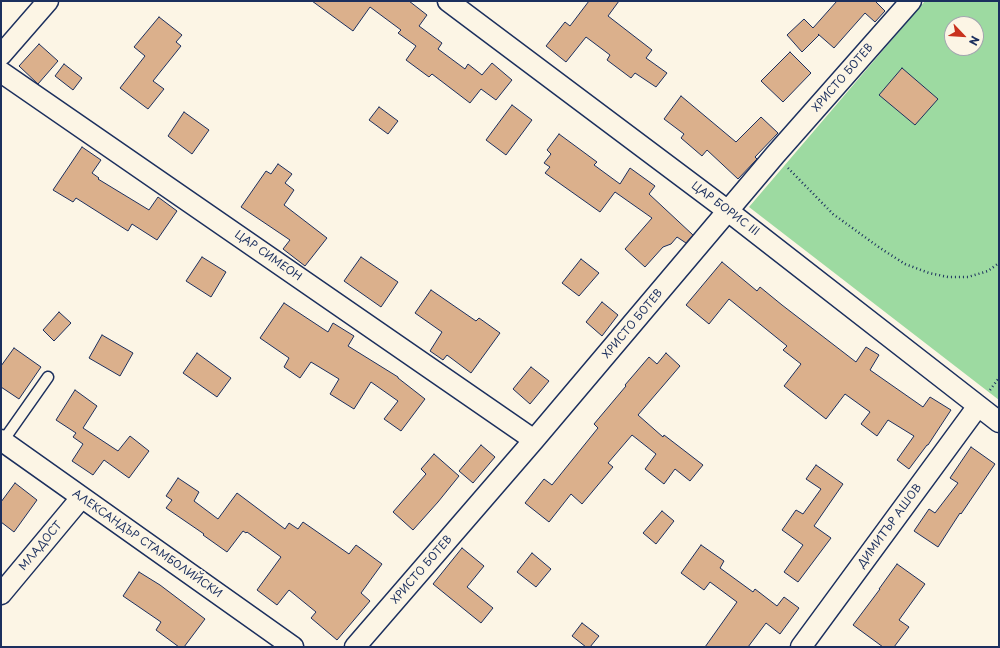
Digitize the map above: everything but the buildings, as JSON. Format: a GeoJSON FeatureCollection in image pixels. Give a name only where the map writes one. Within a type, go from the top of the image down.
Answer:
{"type":"FeatureCollection","features":[{"type":"Feature","properties":{"kind":"street"},"geometry":{"type":"LineString","coordinates":[[1,55],[48,1]]}},
{"type":"Feature","properties":{"kind":"street","name":"ЦАР БОРИС III"},"geometry":{"type":"LineString","coordinates":[[448,1],[728,210],[999,422]]}},
{"type":"Feature","properties":{"kind":"street","name":"ХРИСТО БОТЕВ"},"geometry":{"type":"LineString","coordinates":[[355,647],[534,440],[775,155],[911,1]]}},
{"type":"Feature","properties":{"kind":"street","name":"ЦАР СИМЕОН"},"geometry":{"type":"LineString","coordinates":[[1,72],[534,440]]}},
{"type":"Feature","properties":{"kind":"street","name":"ДИМИТЪР АШОВ"},"geometry":{"type":"LineString","coordinates":[[801,647],[978,406]]}},
{"type":"Feature","properties":{"kind":"street","name":"АЛЕКСАНДЪР СТАМБОЛИЙСКИ"},"geometry":{"type":"LineString","coordinates":[[2,441],[293,647]]}},
{"type":"Feature","properties":{"kind":"street","name":"МЛАДОСТ"},"geometry":{"type":"LineString","coordinates":[[1,594],[81,498]]}},
{"type":"Feature","properties":{"kind":"lane"},"geometry":{"type":"LineString","coordinates":[[2,441],[48,377]]}},
{"type":"Feature","properties":{"kind":"path"},"geometry":{"type":"LineString","coordinates":[[775,155],[833,214],[905,264],[928,273],[948,277],[968,277],[988,271],[999,263]]}},
{"type":"Feature","properties":{"kind":"green space"},"geometry":{"type":"Polygon","coordinates":[[[925,1],[999,1],[999,400],[749,207],[925,1]]]}}]}
